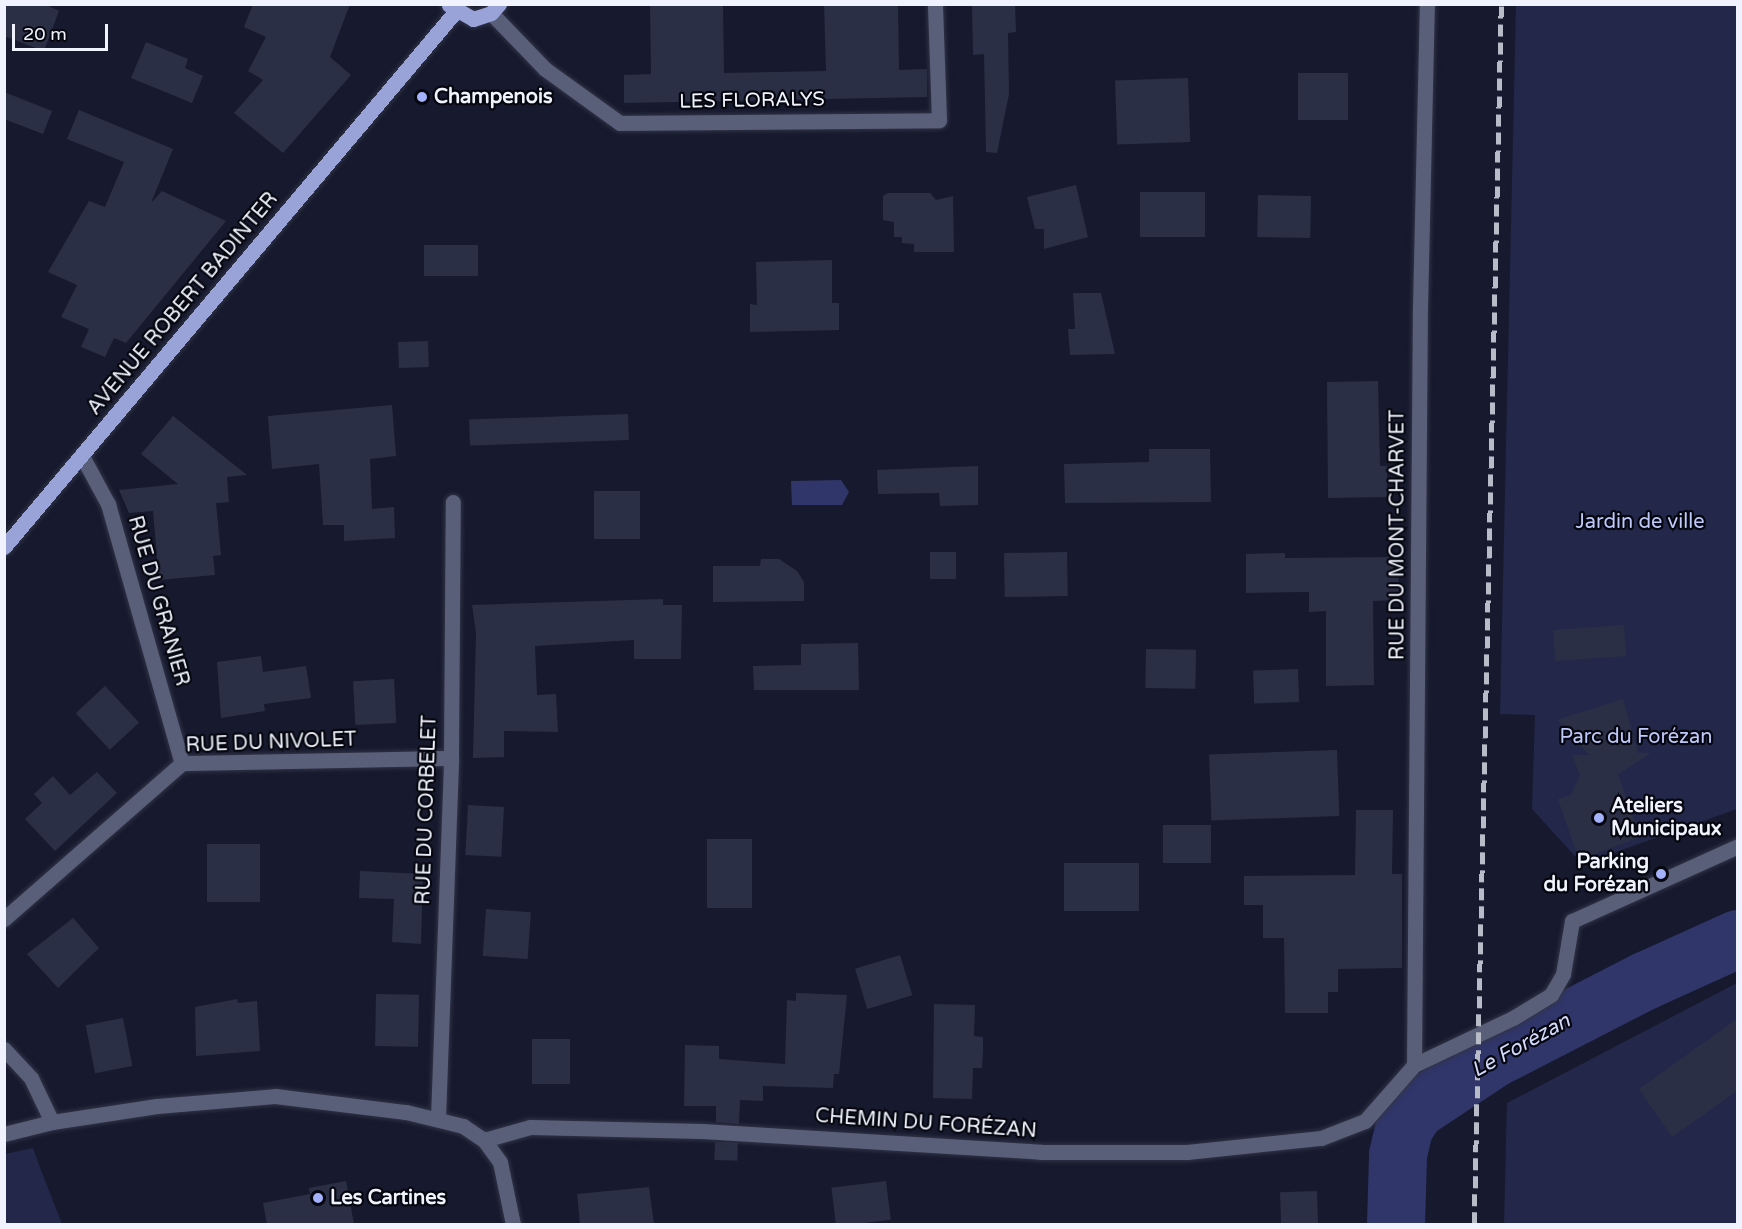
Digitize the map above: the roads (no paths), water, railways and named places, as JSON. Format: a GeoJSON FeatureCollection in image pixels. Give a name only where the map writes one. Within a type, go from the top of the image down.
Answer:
{"type":"FeatureCollection","features":[{"type":"Feature","properties":{"kind":"main road"},"geometry":{"type":"LineString","coordinates":[[452,8],[473,19],[495,9]]}},
{"type":"Feature","properties":{"kind":"main road","name":"AVENUE ROBERT BADINTER"},"geometry":{"type":"LineString","coordinates":[[4,546],[393,89],[452,8]]}},
{"type":"Feature","properties":{"kind":"street","name":"LES FLORALYS"},"geometry":{"type":"LineString","coordinates":[[495,9],[545,69],[620,123],[939,120],[935,4]]}},
{"type":"Feature","properties":{"kind":"street","name":"RUE DU MONT-CHARVET"},"geometry":{"type":"LineString","coordinates":[[1414,1065],[1420,307],[1426,4]]}},
{"type":"Feature","properties":{"kind":"street","name":"RUE DU GRANIER"},"geometry":{"type":"LineString","coordinates":[[82,456],[108,504],[182,763]]}},
{"type":"Feature","properties":{"kind":"street","name":"RUE DU CORBELET"},"geometry":{"type":"LineString","coordinates":[[438,1118],[451,758],[453,502]]}},
{"type":"Feature","properties":{"kind":"street","name":"RUE DU NIVOLET"},"geometry":{"type":"LineString","coordinates":[[4,919],[182,763],[451,758]]}},
{"type":"Feature","properties":{"kind":"street","name":"CHEMIN DU FORÉZAN"},"geometry":{"type":"LineString","coordinates":[[484,1140],[542,1128],[702,1131],[1041,1152],[1187,1152],[1292,1142],[1348,1130],[1382,1106],[1414,1065],[1513,1018],[1551,995],[1563,974],[1572,921],[1737,846]]}},
{"type":"Feature","properties":{"kind":"street"},"geometry":{"type":"LineString","coordinates":[[4,1049],[31,1078],[52,1122]]}},
{"type":"Feature","properties":{"kind":"street"},"geometry":{"type":"LineString","coordinates":[[4,1134],[52,1122],[157,1106],[275,1096],[438,1118],[463,1126],[484,1140],[500,1162],[513,1224]]}},
{"type":"Feature","properties":{"kind":"waterway","name":"Le Forézan"},"geometry":{"type":"LineString","coordinates":[[1396,1224],[1398,1155],[1404,1128],[1416,1110],[1493,1059],[1645,981],[1738,939]]}},
{"type":"Feature","properties":{"kind":"railway"},"geometry":{"type":"LineString","coordinates":[[1474,1224],[1501,4]]}},
{"type":"Feature","properties":{"kind":"place","name":"Champenois"},"geometry":{"type":"Point","coordinates":[422,97]}},
{"type":"Feature","properties":{"kind":"place","name":"Ateliers Municipaux"},"geometry":{"type":"Point","coordinates":[1599,818]}},
{"type":"Feature","properties":{"kind":"place","name":"Parking du Forézan"},"geometry":{"type":"Point","coordinates":[1661,874]}},
{"type":"Feature","properties":{"kind":"place","name":"Les Cartines"},"geometry":{"type":"Point","coordinates":[318,1198]}},
{"type":"Feature","properties":{"kind":"park label","name":"Jardin de ville"},"geometry":{"type":"Point","coordinates":[1640,522]}},
{"type":"Feature","properties":{"kind":"park label","name":"Parc du Forézan"},"geometry":{"type":"Point","coordinates":[1636,737]}}]}
